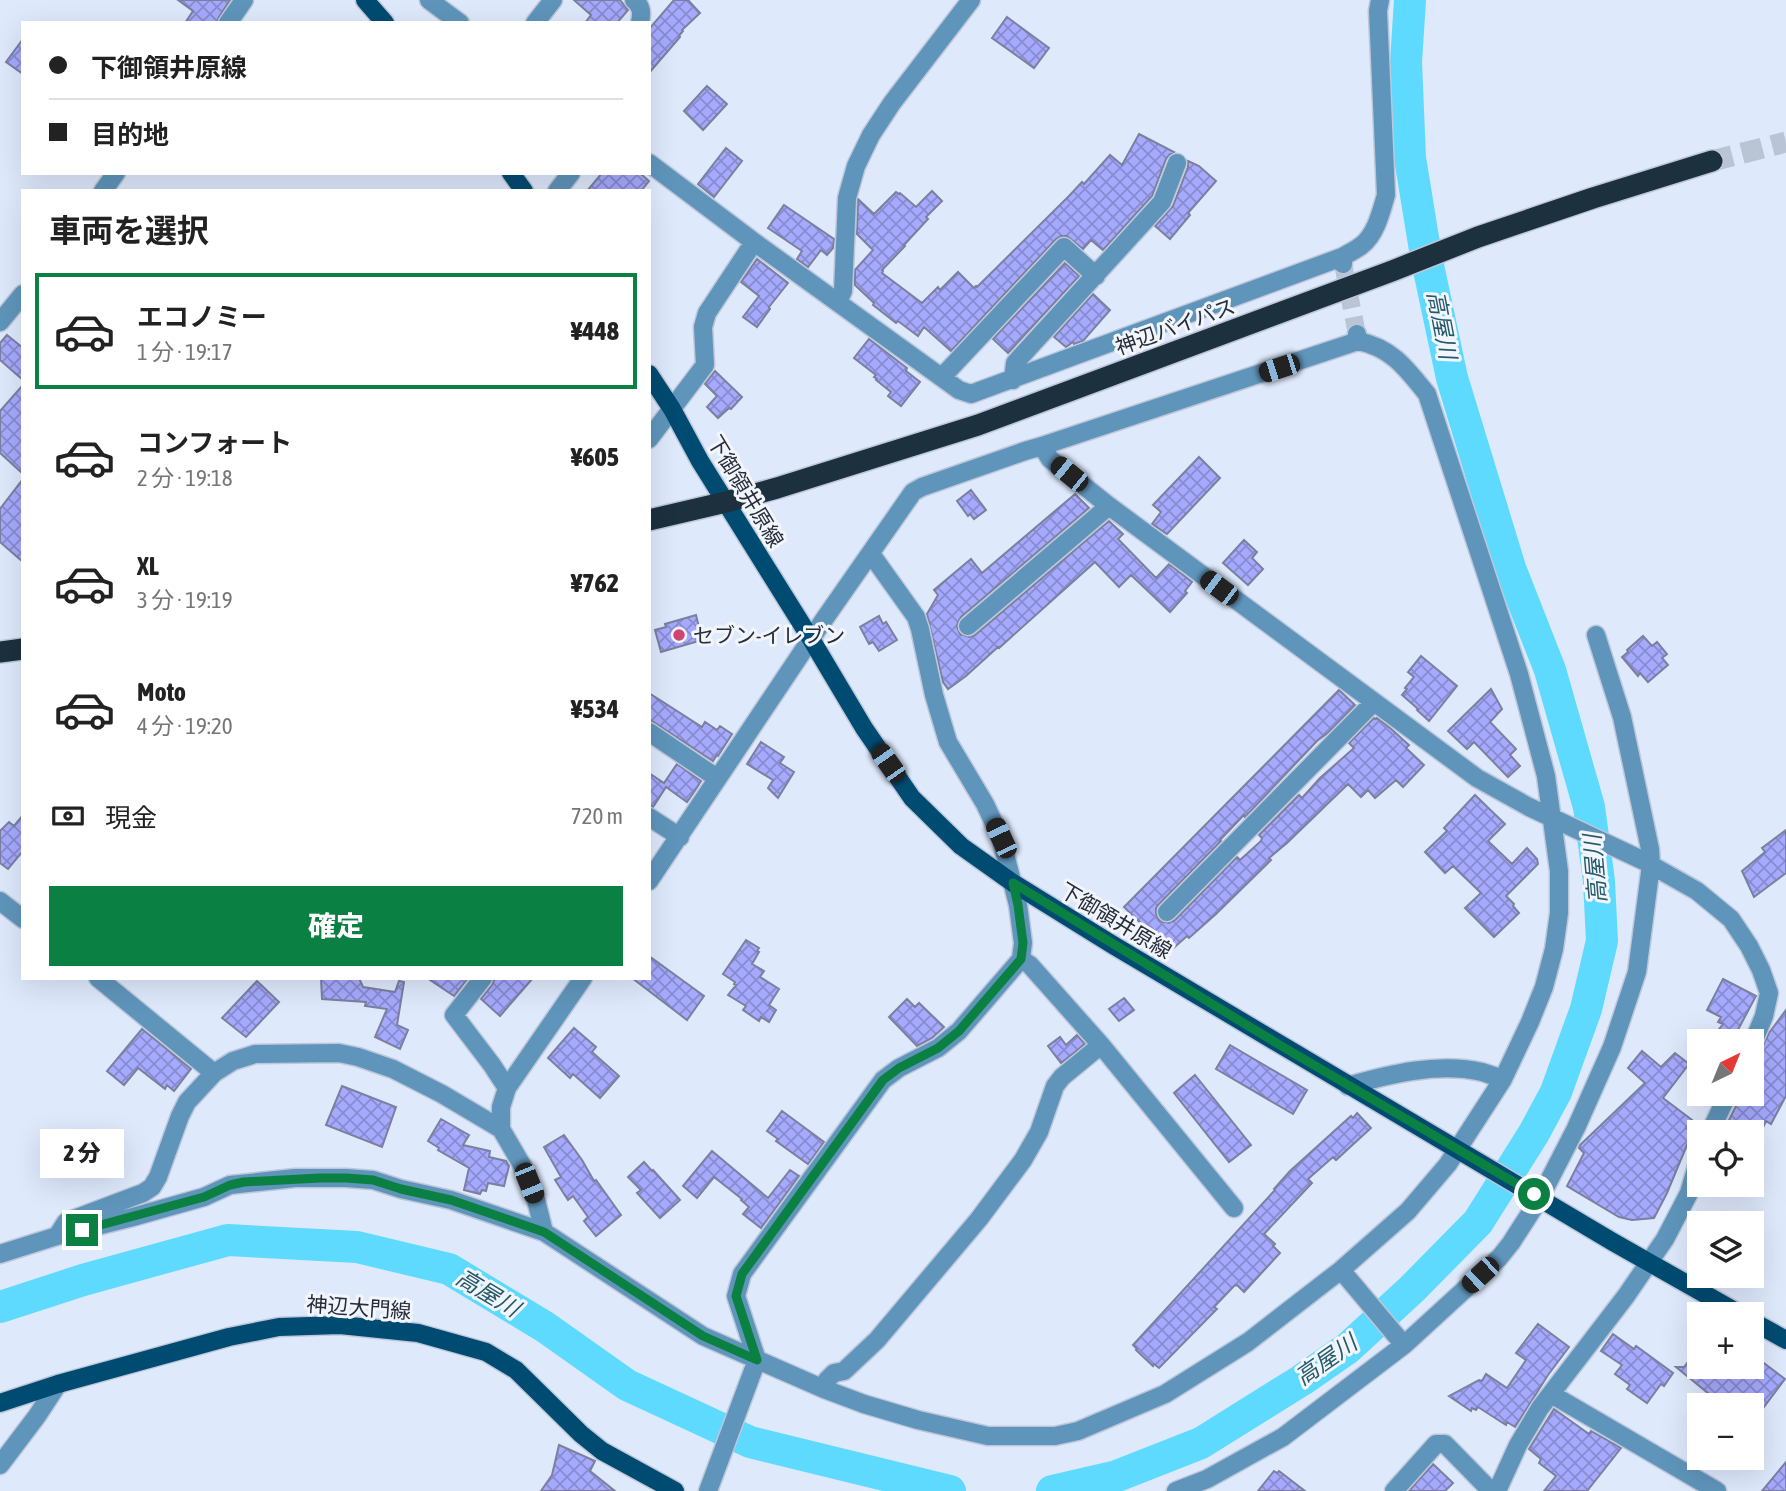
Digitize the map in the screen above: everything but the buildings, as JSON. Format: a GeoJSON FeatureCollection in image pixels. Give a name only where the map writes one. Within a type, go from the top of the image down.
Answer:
{"type":"FeatureCollection","features":[{"type":"Feature","properties":{"kind":"highway","name":"神辺バイパス"},"geometry":{"type":"LineString","coordinates":[[651,520],[777,488],[978,425],[1478,237],[1712,161]]}},
{"type":"Feature","properties":{"kind":"highway"},"geometry":{"type":"LineString","coordinates":[[0,652],[21,649]]}},
{"type":"Feature","properties":{"kind":"main road"},"geometry":{"type":"LineString","coordinates":[[371,1],[384,21]]}},
{"type":"Feature","properties":{"kind":"main road","name":"下御領井原線"},"geometry":{"type":"LineString","coordinates":[[651,377],[864,728],[912,798],[961,846],[1013,883],[1113,946],[1719,1302]]}},
{"type":"Feature","properties":{"kind":"main road","name":"神辺大門線"},"geometry":{"type":"LineString","coordinates":[[0,1403],[58,1384],[229,1337],[279,1327],[340,1325],[418,1334],[486,1352],[516,1370],[602,1451],[675,1491]]}},
{"type":"Feature","properties":{"kind":"main road"},"geometry":{"type":"LineString","coordinates":[[1764,1328],[1786,1340]]}},
{"type":"Feature","properties":{"kind":"street"},"geometry":{"type":"LineString","coordinates":[[229,21],[244,0]]}},
{"type":"Feature","properties":{"kind":"street"},"geometry":{"type":"LineString","coordinates":[[429,0],[457,21]]}},
{"type":"Feature","properties":{"kind":"street"},"geometry":{"type":"LineString","coordinates":[[537,21],[554,0]]}},
{"type":"Feature","properties":{"kind":"street"},"geometry":{"type":"LineString","coordinates":[[634,0],[639,5],[640,21]]}},
{"type":"Feature","properties":{"kind":"street"},"geometry":{"type":"LineString","coordinates":[[838,302],[843,291],[847,198],[856,166],[871,135],[892,103],[971,0]]}},
{"type":"Feature","properties":{"kind":"street"},"geometry":{"type":"LineString","coordinates":[[651,165],[959,390],[971,394],[1343,260],[1361,246],[1378,221],[1386,195],[1378,11],[1380,0]]}},
{"type":"Feature","properties":{"kind":"street"},"geometry":{"type":"LineString","coordinates":[[1013,380],[1015,363],[1162,202],[1177,163]]}},
{"type":"Feature","properties":{"kind":"street"},"geometry":{"type":"LineString","coordinates":[[559,189],[569,175]]}},
{"type":"Feature","properties":{"kind":"street"},"geometry":{"type":"LineString","coordinates":[[651,436],[705,365],[703,327],[706,313],[754,242]]}},
{"type":"Feature","properties":{"kind":"street"},"geometry":{"type":"LineString","coordinates":[[942,377],[1064,247],[1096,276]]}},
{"type":"Feature","properties":{"kind":"street"},"geometry":{"type":"LineString","coordinates":[[0,322],[21,296]]}},
{"type":"Feature","properties":{"kind":"street"},"geometry":{"type":"LineString","coordinates":[[0,1254],[204,1197],[230,1185],[295,1178],[373,1180],[451,1200],[544,1232],[703,1336],[757,1362],[824,1389],[918,1420],[988,1436],[1055,1436],[1078,1431],[1165,1394],[1345,1276],[1462,1153],[1531,1022],[1554,949],[1559,912],[1556,819],[1519,674],[1427,394],[1405,366],[1389,353],[1358,338],[1025,451],[913,492],[651,878]]}},
{"type":"Feature","properties":{"kind":"street"},"geometry":{"type":"LineString","coordinates":[[1042,446],[1050,459],[1109,506],[1477,778],[1697,891],[1731,919],[1777,996],[1759,1029]]}},
{"type":"Feature","properties":{"kind":"street"},"geometry":{"type":"LineString","coordinates":[[968,626],[1109,506]]}},
{"type":"Feature","properties":{"kind":"street"},"geometry":{"type":"LineString","coordinates":[[708,1491],[757,1362],[736,1296],[742,1274],[883,1080],[899,1068],[938,1048],[959,1031],[1021,959],[1023,943],[1018,905],[1001,838],[985,804],[948,742],[916,617],[871,554]]}},
{"type":"Feature","properties":{"kind":"street"},"geometry":{"type":"LineString","coordinates":[[1176,1491],[1207,1479],[1283,1437],[1402,1342],[1499,1258],[1511,1243],[1576,1128],[1616,1035],[1637,972],[1650,849],[1622,717],[1596,635]]}},
{"type":"Feature","properties":{"kind":"street"},"geometry":{"type":"LineString","coordinates":[[1167,912],[1374,703]]}},
{"type":"Feature","properties":{"kind":"street"},"geometry":{"type":"LineString","coordinates":[[651,733],[717,778]]}},
{"type":"Feature","properties":{"kind":"street"},"geometry":{"type":"LineString","coordinates":[[651,818],[680,837]]}},
{"type":"Feature","properties":{"kind":"street"},"geometry":{"type":"LineString","coordinates":[[0,901],[21,917]]}},
{"type":"Feature","properties":{"kind":"street"},"geometry":{"type":"LineString","coordinates":[[1021,959],[1030,965],[1101,1045],[1234,1208]]}},
{"type":"Feature","properties":{"kind":"street"},"geometry":{"type":"LineString","coordinates":[[100,980],[214,1073]]}},
{"type":"Feature","properties":{"kind":"street"},"geometry":{"type":"LineString","coordinates":[[481,980],[454,1015],[507,1088]]}},
{"type":"Feature","properties":{"kind":"street"},"geometry":{"type":"LineString","coordinates":[[544,1232],[536,1200],[522,1166],[501,1129],[501,1107],[507,1088],[582,980]]}},
{"type":"Feature","properties":{"kind":"street"},"geometry":{"type":"LineString","coordinates":[[824,1389],[827,1380],[834,1373],[844,1371],[877,1340],[979,1219],[1023,1160],[1039,1132],[1055,1086],[1101,1045]]}},
{"type":"Feature","properties":{"kind":"street"},"geometry":{"type":"LineString","coordinates":[[57,1236],[66,1222],[144,1193],[152,1187],[187,1102],[214,1073],[255,1054],[338,1053],[358,1057],[393,1069],[501,1129]]}},
{"type":"Feature","properties":{"kind":"street"},"geometry":{"type":"LineString","coordinates":[[1348,1086],[1410,1072],[1450,1069],[1481,1072],[1503,1079]]}},
{"type":"Feature","properties":{"kind":"street"},"geometry":{"type":"LineString","coordinates":[[1497,1491],[1518,1445],[1540,1408],[1650,1262],[1665,1240],[1687,1197]]}},
{"type":"Feature","properties":{"kind":"street"},"geometry":{"type":"LineString","coordinates":[[1345,1276],[1402,1342]]}},
{"type":"Feature","properties":{"kind":"street"},"geometry":{"type":"LineString","coordinates":[[0,1465],[58,1384]]}},
{"type":"Feature","properties":{"kind":"street"},"geometry":{"type":"LineString","coordinates":[[1551,1394],[1717,1491]]}},
{"type":"Feature","properties":{"kind":"street"},"geometry":{"type":"LineString","coordinates":[[1394,1491],[1436,1444],[1445,1444],[1491,1491]]}},
{"type":"Feature","properties":{"kind":"waterway","name":"高屋川"},"geometry":{"type":"LineString","coordinates":[[1052,1491],[1117,1476],[1201,1443],[1348,1348],[1412,1289],[1478,1222],[1534,1133],[1556,1092],[1586,1009],[1602,941],[1599,881],[1589,807],[1550,670],[1510,568],[1452,378],[1426,256],[1410,158],[1406,62],[1410,0]]}},
{"type":"Feature","properties":{"kind":"waterway","name":"高屋川"},"geometry":{"type":"LineString","coordinates":[[0,1307],[83,1280],[228,1240],[357,1247],[449,1269],[545,1327],[627,1385],[750,1442],[950,1491]]}},
{"type":"Feature","properties":{"kind":"tunnel"},"geometry":{"type":"LineString","coordinates":[[1712,161],[1786,142]]}},
{"type":"Feature","properties":{"kind":"tunnel"},"geometry":{"type":"LineString","coordinates":[[1343,264],[1357,334]]}},
{"type":"Feature","properties":{"kind":"place","name":"セブン-イレブン"},"geometry":{"type":"Point","coordinates":[679,635]}},
{"type":"Feature","properties":{"kind":"route"},"geometry":{"type":"LineString","coordinates":[[82,1230],[204,1197],[230,1185],[244,1182],[295,1178],[373,1180],[451,1200],[544,1232],[703,1336],[757,1360],[736,1296],[742,1274],[883,1080],[899,1068],[938,1048],[959,1031],[1021,959],[1023,943],[1013,883],[1113,946],[1534,1194]]}}]}
